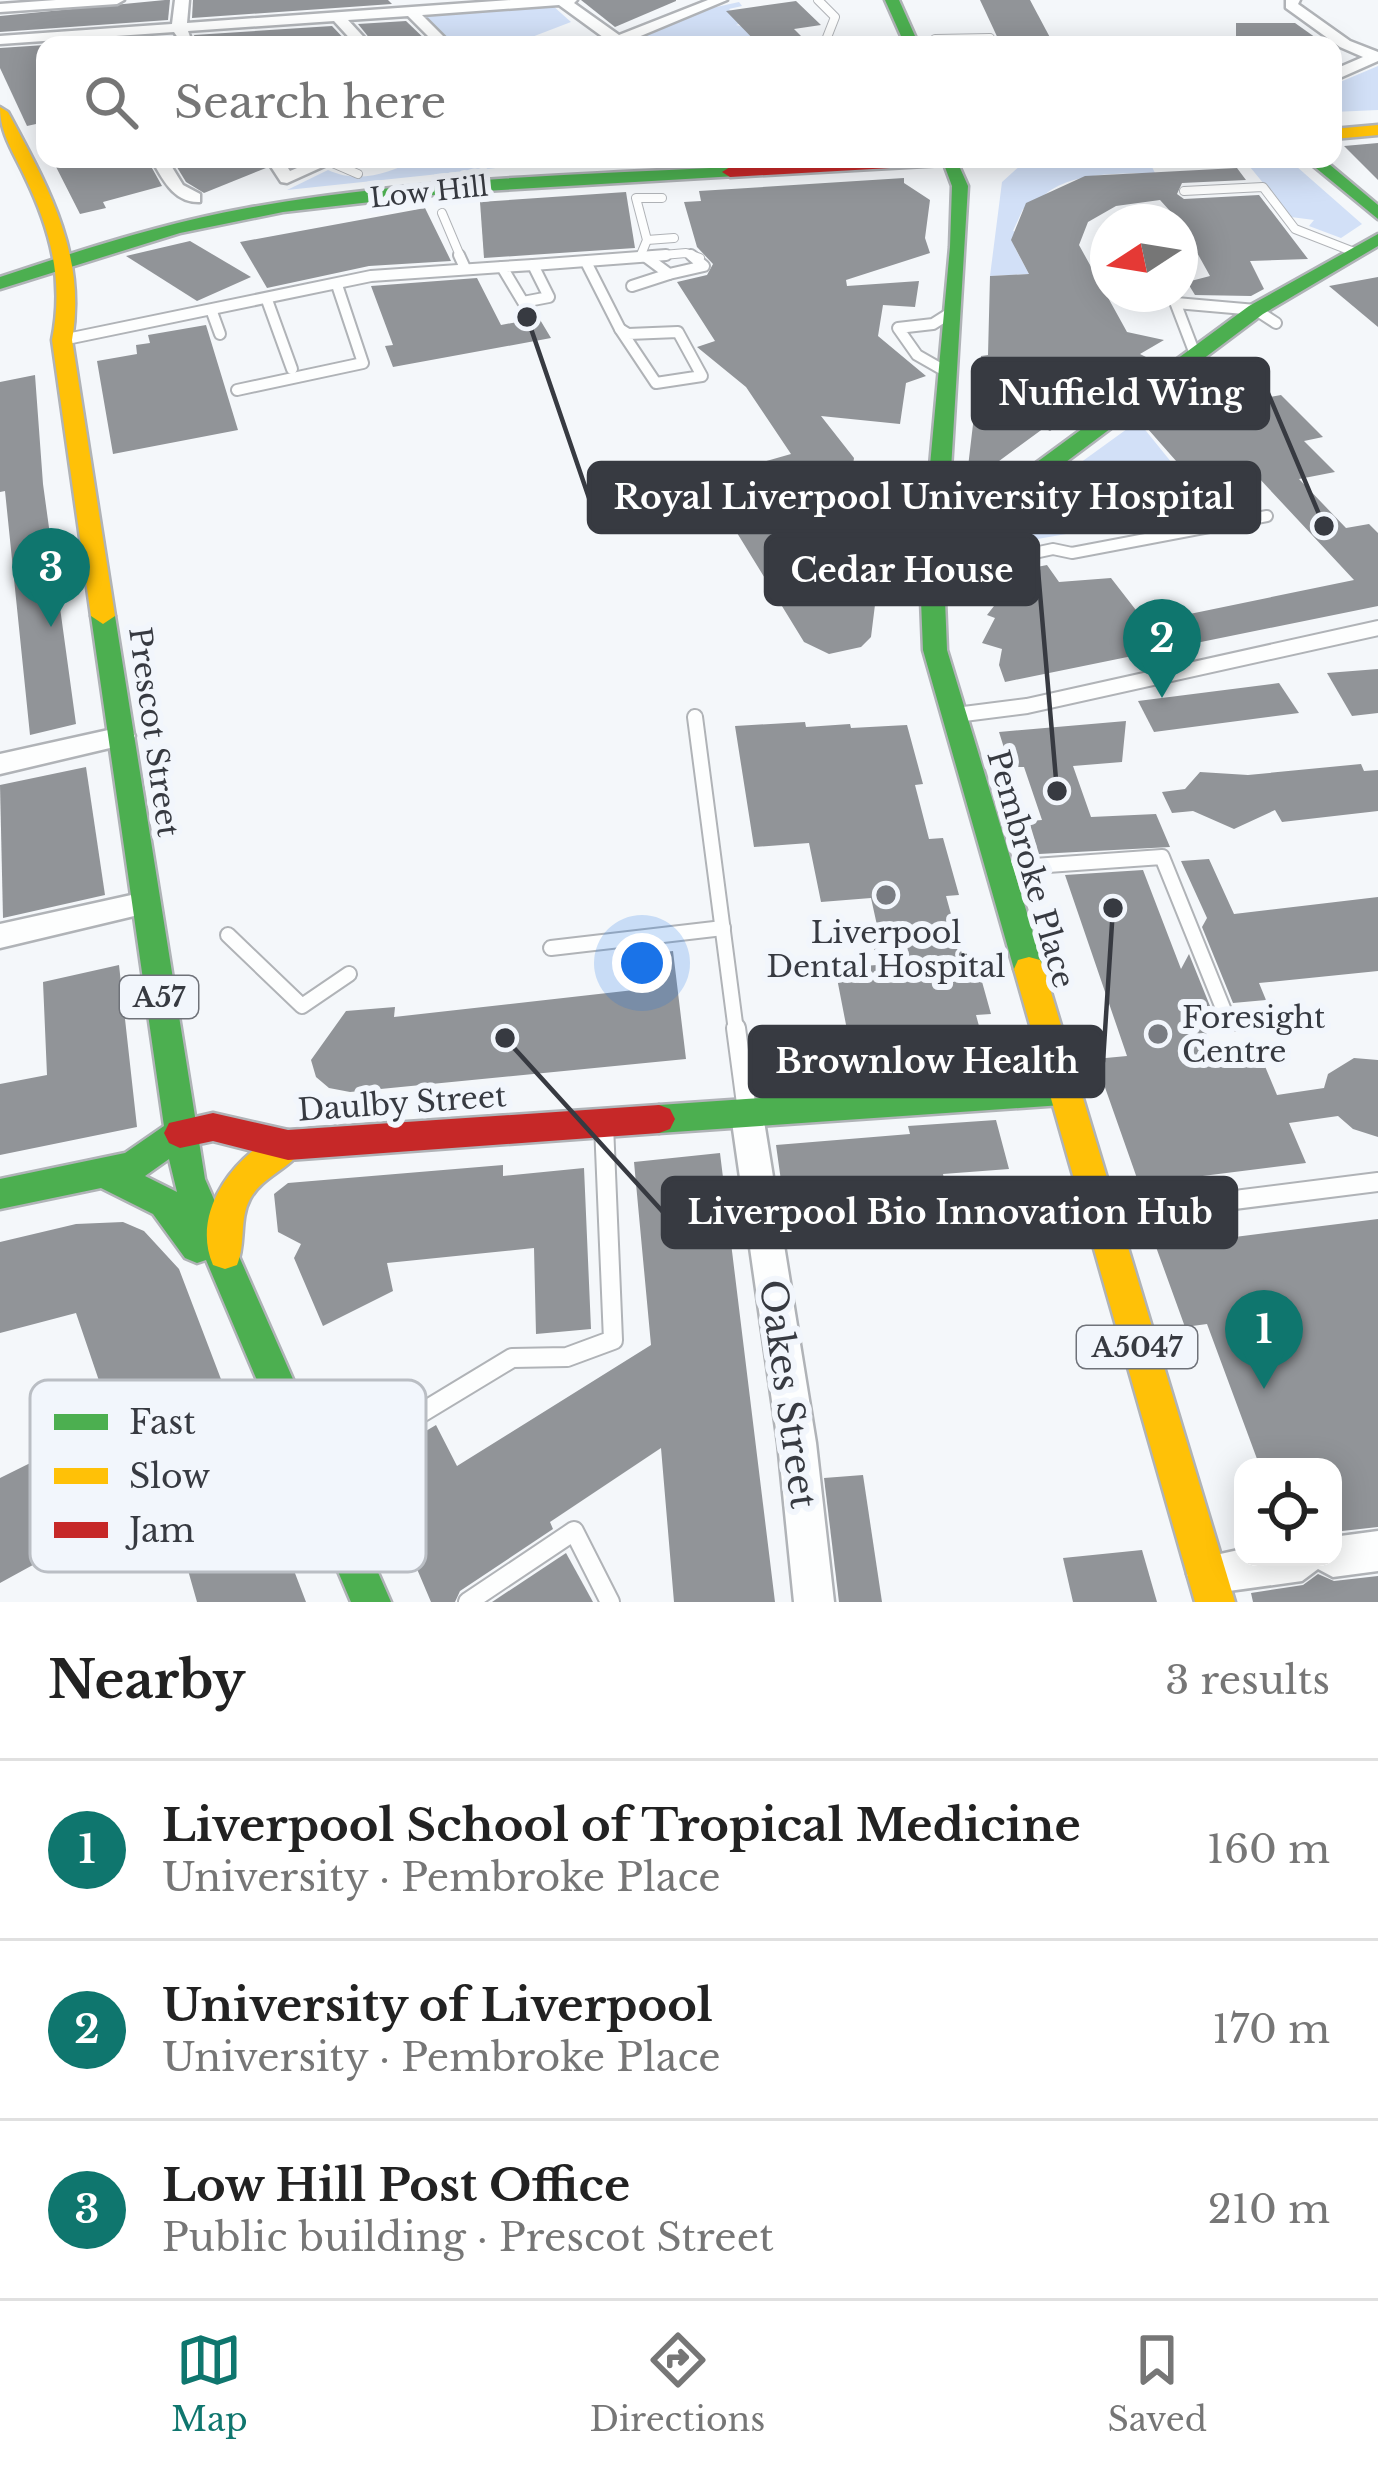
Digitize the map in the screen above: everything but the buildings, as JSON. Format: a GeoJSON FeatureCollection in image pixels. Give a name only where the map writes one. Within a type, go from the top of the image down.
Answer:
{"type":"FeatureCollection","features":[{"type":"Feature","properties":{"kind":"main road"},"geometry":{"type":"LineString","coordinates":[[892,0],[919,31]]}},
{"type":"Feature","properties":{"kind":"main road"},"geometry":{"type":"LineString","coordinates":[[918,0],[919,31]]}},
{"type":"Feature","properties":{"kind":"main road","name":"A57"},"geometry":{"type":"LineString","coordinates":[[0,112],[33,182],[46,192],[46,258]]}},
{"type":"Feature","properties":{"kind":"main road"},"geometry":{"type":"LineString","coordinates":[[1342,123],[1378,121]]}},
{"type":"Feature","properties":{"kind":"main road"},"geometry":{"type":"LineString","coordinates":[[1342,133],[1378,130]]}},
{"type":"Feature","properties":{"kind":"main road","name":"Low Hill"},"geometry":{"type":"LineString","coordinates":[[46,258],[149,219],[280,194],[635,168]]}},
{"type":"Feature","properties":{"kind":"main road","name":"Low Hill"},"geometry":{"type":"LineString","coordinates":[[0,265],[282,207],[654,190],[846,168]]}},
{"type":"Feature","properties":{"kind":"main road"},"geometry":{"type":"LineString","coordinates":[[896,168],[926,176],[960,199]]}},
{"type":"Feature","properties":{"kind":"main road","name":"A5047"},"geometry":{"type":"LineString","coordinates":[[940,492],[959,247],[960,199],[954,168]]}},
{"type":"Feature","properties":{"kind":"main road","name":"A5047"},"geometry":{"type":"LineString","coordinates":[[959,247],[984,168]]}},
{"type":"Feature","properties":{"kind":"main road"},"geometry":{"type":"LineString","coordinates":[[1324,168],[1378,214]]}},
{"type":"Feature","properties":{"kind":"main road"},"geometry":{"type":"LineString","coordinates":[[934,539],[978,524],[1022,484],[1195,354],[1266,316],[1366,245]]}},
{"type":"Feature","properties":{"kind":"main road"},"geometry":{"type":"LineString","coordinates":[[0,283],[46,258]]}},
{"type":"Feature","properties":{"kind":"main road","name":"Prescot Street"},"geometry":{"type":"LineString","coordinates":[[46,258],[69,316],[62,340],[180,1133]]}},
{"type":"Feature","properties":{"kind":"main road"},"geometry":{"type":"LineString","coordinates":[[940,492],[994,495],[1022,484]]}},
{"type":"Feature","properties":{"kind":"main road","name":"Pembroke Place"},"geometry":{"type":"LineString","coordinates":[[940,492],[932,575],[934,642],[951,716],[1211,1588]]}},
{"type":"Feature","properties":{"kind":"main road","name":"Daulby Street"},"geometry":{"type":"LineString","coordinates":[[180,1133],[213,1127],[288,1145],[1062,1091]]}},
{"type":"Feature","properties":{"kind":"main road"},"geometry":{"type":"LineString","coordinates":[[0,1194],[105,1173],[148,1157],[180,1133]]}},
{"type":"Feature","properties":{"kind":"main road","name":"A57"},"geometry":{"type":"LineString","coordinates":[[180,1133],[188,1179],[273,1380]]}},
{"type":"Feature","properties":{"kind":"main road"},"geometry":{"type":"LineString","coordinates":[[226,1274],[222,1220],[228,1195],[247,1168],[288,1145]]}},
{"type":"Feature","properties":{"kind":"main road"},"geometry":{"type":"LineString","coordinates":[[105,1173],[165,1203],[193,1243],[226,1274]]}},
{"type":"Feature","properties":{"kind":"main road","name":"A57"},"geometry":{"type":"LineString","coordinates":[[358,1572],[371,1602]]}},
{"type":"Feature","properties":{"kind":"street"},"geometry":{"type":"LineString","coordinates":[[0,8],[117,0]]}},
{"type":"Feature","properties":{"kind":"street"},"geometry":{"type":"LineString","coordinates":[[182,0],[179,28],[184,36]]}},
{"type":"Feature","properties":{"kind":"street"},"geometry":{"type":"LineString","coordinates":[[118,36],[564,0],[603,36]]}},
{"type":"Feature","properties":{"kind":"street"},"geometry":{"type":"LineString","coordinates":[[629,36],[720,0]]}},
{"type":"Feature","properties":{"kind":"street"},"geometry":{"type":"LineString","coordinates":[[1292,0],[1291,5],[1334,36]]}},
{"type":"Feature","properties":{"kind":"street"},"geometry":{"type":"LineString","coordinates":[[412,12],[436,36]]}},
{"type":"Feature","properties":{"kind":"street"},"geometry":{"type":"LineString","coordinates":[[338,17],[356,36]]}},
{"type":"Feature","properties":{"kind":"street"},"geometry":{"type":"LineString","coordinates":[[266,22],[273,36]]}},
{"type":"Feature","properties":{"kind":"street"},"geometry":{"type":"LineString","coordinates":[[0,40],[36,40]]}},
{"type":"Feature","properties":{"kind":"street"},"geometry":{"type":"LineString","coordinates":[[1342,42],[1377,56]]}},
{"type":"Feature","properties":{"kind":"street"},"geometry":{"type":"LineString","coordinates":[[1342,72],[1377,56]]}},
{"type":"Feature","properties":{"kind":"street"},"geometry":{"type":"LineString","coordinates":[[162,168],[170,191],[194,198]]}},
{"type":"Feature","properties":{"kind":"street"},"geometry":{"type":"LineString","coordinates":[[280,168],[287,178],[311,168]]}},
{"type":"Feature","properties":{"kind":"street"},"geometry":{"type":"LineString","coordinates":[[0,764],[122,736]]}},
{"type":"Feature","properties":{"kind":"street"},"geometry":{"type":"LineString","coordinates":[[0,937],[145,903]]}},
{"type":"Feature","properties":{"kind":"street","name":"Oakes Street"},"geometry":{"type":"LineString","coordinates":[[747,1115],[797,1443],[814,1602]]}},
{"type":"Feature","properties":{"kind":"street"},"geometry":{"type":"LineString","coordinates":[[1342,1556],[1378,1551]]}},
{"type":"Feature","properties":{"kind":"street"},"geometry":{"type":"LineString","coordinates":[[1211,1588],[1293,1566]]}},
{"type":"Feature","properties":{"kind":"lane"},"geometry":{"type":"LineString","coordinates":[[818,0],[835,17],[828,36]]}},
{"type":"Feature","properties":{"kind":"lane"},"geometry":{"type":"LineString","coordinates":[[919,31],[970,36]]}},
{"type":"Feature","properties":{"kind":"lane"},"geometry":{"type":"LineString","coordinates":[[346,168],[358,174]]}},
{"type":"Feature","properties":{"kind":"lane"},"geometry":{"type":"LineString","coordinates":[[1184,191],[1263,187],[1295,229],[1366,245]]}},
{"type":"Feature","properties":{"kind":"lane"},"geometry":{"type":"LineString","coordinates":[[643,257],[647,240],[636,198],[654,190]]}},
{"type":"Feature","properties":{"kind":"lane"},"geometry":{"type":"LineString","coordinates":[[442,213],[465,268]]}},
{"type":"Feature","properties":{"kind":"lane"},"geometry":{"type":"LineString","coordinates":[[647,240],[670,238],[659,255]]}},
{"type":"Feature","properties":{"kind":"lane"},"geometry":{"type":"LineString","coordinates":[[62,340],[215,324],[287,293],[389,273],[659,255],[700,257],[702,269],[632,286]]}},
{"type":"Feature","properties":{"kind":"lane"},"geometry":{"type":"LineString","coordinates":[[643,257],[669,274]]}},
{"type":"Feature","properties":{"kind":"lane"},"geometry":{"type":"LineString","coordinates":[[586,262],[620,329],[656,383],[694,380],[704,373],[678,332],[628,334],[620,329]]}},
{"type":"Feature","properties":{"kind":"lane"},"geometry":{"type":"LineString","coordinates":[[500,266],[518,298],[530,304],[549,297],[533,265]]}},
{"type":"Feature","properties":{"kind":"lane"},"geometry":{"type":"LineString","coordinates":[[237,390],[363,363],[337,285]]}},
{"type":"Feature","properties":{"kind":"lane"},"geometry":{"type":"LineString","coordinates":[[267,300],[292,369]]}},
{"type":"Feature","properties":{"kind":"lane"},"geometry":{"type":"LineString","coordinates":[[1198,303],[1266,316]]}},
{"type":"Feature","properties":{"kind":"lane"},"geometry":{"type":"LineString","coordinates":[[950,374],[921,362],[906,347],[898,328],[933,324],[952,312]]}},
{"type":"Feature","properties":{"kind":"lane"},"geometry":{"type":"LineString","coordinates":[[1179,312],[1195,354]]}},
{"type":"Feature","properties":{"kind":"lane"},"geometry":{"type":"LineString","coordinates":[[932,575],[1053,549],[1072,553],[1267,516]]}},
{"type":"Feature","properties":{"kind":"lane"},"geometry":{"type":"LineString","coordinates":[[951,716],[1027,706],[1378,628]]}},
{"type":"Feature","properties":{"kind":"lane"},"geometry":{"type":"LineString","coordinates":[[695,717],[747,1115]]}},
{"type":"Feature","properties":{"kind":"lane"},"geometry":{"type":"LineString","coordinates":[[999,869],[1162,857],[1229,1023],[1279,1018]]}},
{"type":"Feature","properties":{"kind":"lane"},"geometry":{"type":"LineString","coordinates":[[551,948],[724,928]]}},
{"type":"Feature","properties":{"kind":"lane"},"geometry":{"type":"LineString","coordinates":[[228,935],[302,1006],[349,974]]}},
{"type":"Feature","properties":{"kind":"lane"},"geometry":{"type":"LineString","coordinates":[[426,1410],[512,1358],[567,1357],[614,1340],[604,1120]]}},
{"type":"Feature","properties":{"kind":"lane"},"geometry":{"type":"LineString","coordinates":[[1100,1217],[1378,1182]]}},
{"type":"Feature","properties":{"kind":"lane"},"geometry":{"type":"LineString","coordinates":[[468,1602],[574,1531],[610,1602]]}},
{"type":"Feature","properties":{"kind":"shaded area"},"geometry":{"type":"Polygon","coordinates":[[[739,2],[742,6],[729,9],[742,23],[736,25],[755,36],[643,36],[739,2]]]}},
{"type":"Feature","properties":{"kind":"shaded area"},"geometry":{"type":"Polygon","coordinates":[[[552,5],[571,22],[534,36],[445,36],[423,15],[552,5]]]}},
{"type":"Feature","properties":{"kind":"shaded area"},"geometry":{"type":"Polygon","coordinates":[[[1378,66],[1378,110],[1342,112],[1342,81],[1378,66]]]}},
{"type":"Feature","properties":{"kind":"shaded area"},"geometry":{"type":"Polygon","coordinates":[[[396,168],[495,168],[287,190],[328,170],[363,177],[396,168]]]}},
{"type":"Feature","properties":{"kind":"shaded area"},"geometry":{"type":"Polygon","coordinates":[[[1018,168],[1152,168],[1155,173],[1088,177],[1055,187],[1032,210],[1023,209],[1013,231],[1021,233],[1015,248],[1029,274],[990,276],[1002,182],[1018,168]]]}},
{"type":"Feature","properties":{"kind":"shaded area"},"geometry":{"type":"Polygon","coordinates":[[[1251,168],[1298,168],[1362,224],[1341,238],[1309,226],[1314,220],[1291,217],[1251,168]]]}},
{"type":"Feature","properties":{"kind":"shaded area"},"geometry":{"type":"Polygon","coordinates":[[[1138,421],[1176,468],[1059,490],[1089,530],[1015,543],[997,523],[1138,421]]]}},
{"type":"Feature","properties":{"kind":"traffic: fast"},"geometry":{"type":"LineString","coordinates":[[892,0],[908,36]]}},
{"type":"Feature","properties":{"kind":"traffic: fast"},"geometry":{"type":"LineString","coordinates":[[952,168],[960,186],[959,247],[932,575],[935,650],[1029,969]]}},
{"type":"Feature","properties":{"kind":"traffic: fast"},"geometry":{"type":"LineString","coordinates":[[1324,168],[1378,214]]}},
{"type":"Feature","properties":{"kind":"traffic: fast"},"geometry":{"type":"LineString","coordinates":[[0,283],[175,229],[283,207],[450,188],[730,172]]}},
{"type":"Feature","properties":{"kind":"traffic: fast"},"geometry":{"type":"LineString","coordinates":[[940,492],[994,495],[1022,484],[1256,310],[1378,239]]}},
{"type":"Feature","properties":{"kind":"traffic: fast"},"geometry":{"type":"LineString","coordinates":[[103,616],[188,1179],[275,1380]]}},
{"type":"Feature","properties":{"kind":"traffic: fast"},"geometry":{"type":"LineString","coordinates":[[659,1119],[1062,1091]]}},
{"type":"Feature","properties":{"kind":"traffic: fast"},"geometry":{"type":"LineString","coordinates":[[0,1194],[132,1166],[180,1133]]}},
{"type":"Feature","properties":{"kind":"traffic: fast"},"geometry":{"type":"LineString","coordinates":[[105,1173],[165,1203],[197,1247]]}},
{"type":"Feature","properties":{"kind":"traffic: fast"},"geometry":{"type":"LineString","coordinates":[[358,1572],[371,1602]]}},
{"type":"Feature","properties":{"kind":"traffic: slow"},"geometry":{"type":"LineString","coordinates":[[0,112],[42,193],[62,250],[68,280],[62,340],[103,616]]}},
{"type":"Feature","properties":{"kind":"traffic: slow"},"geometry":{"type":"LineString","coordinates":[[1342,133],[1378,130]]}},
{"type":"Feature","properties":{"kind":"traffic: slow"},"geometry":{"type":"LineString","coordinates":[[1029,969],[1215,1602]]}},
{"type":"Feature","properties":{"kind":"traffic: slow"},"geometry":{"type":"LineString","coordinates":[[225,1253],[227,1216],[238,1188],[258,1166],[288,1145]]}},
{"type":"Feature","properties":{"kind":"traffic: jam"},"geometry":{"type":"LineString","coordinates":[[730,172],[801,168]]}},
{"type":"Feature","properties":{"kind":"traffic: jam"},"geometry":{"type":"LineString","coordinates":[[934,539],[978,523],[1018,488]]}},
{"type":"Feature","properties":{"kind":"traffic: jam"},"geometry":{"type":"LineString","coordinates":[[180,1133],[213,1127],[288,1145],[659,1119]]}},
{"type":"Feature","properties":{"kind":"place","name":"Royal Liverpool University Hospital"},"geometry":{"type":"Point","coordinates":[527,317]}},
{"type":"Feature","properties":{"kind":"place","name":"Nuffield Wing"},"geometry":{"type":"Point","coordinates":[1324,526]}},
{"type":"Feature","properties":{"kind":"place","name":"Low Hill Post Office"},"geometry":{"type":"Point","coordinates":[51,627]}},
{"type":"Feature","properties":{"kind":"place","name":"University of Liverpool"},"geometry":{"type":"Point","coordinates":[1162,698]}},
{"type":"Feature","properties":{"kind":"place","name":"Cedar House"},"geometry":{"type":"Point","coordinates":[1057,791]}},
{"type":"Feature","properties":{"kind":"place","name":"Liverpool Dental Hospital"},"geometry":{"type":"Point","coordinates":[886,895]}},
{"type":"Feature","properties":{"kind":"place","name":"Brownlow Health"},"geometry":{"type":"Point","coordinates":[1113,908]}},
{"type":"Feature","properties":{"kind":"place","name":"Foresight Centre"},"geometry":{"type":"Point","coordinates":[1158,1034]}},
{"type":"Feature","properties":{"kind":"place","name":"Liverpool Bio Innovation Hub"},"geometry":{"type":"Point","coordinates":[505,1038]}},
{"type":"Feature","properties":{"kind":"place","name":"Liverpool School of Tropical Medicine"},"geometry":{"type":"Point","coordinates":[1264,1389]}}]}
